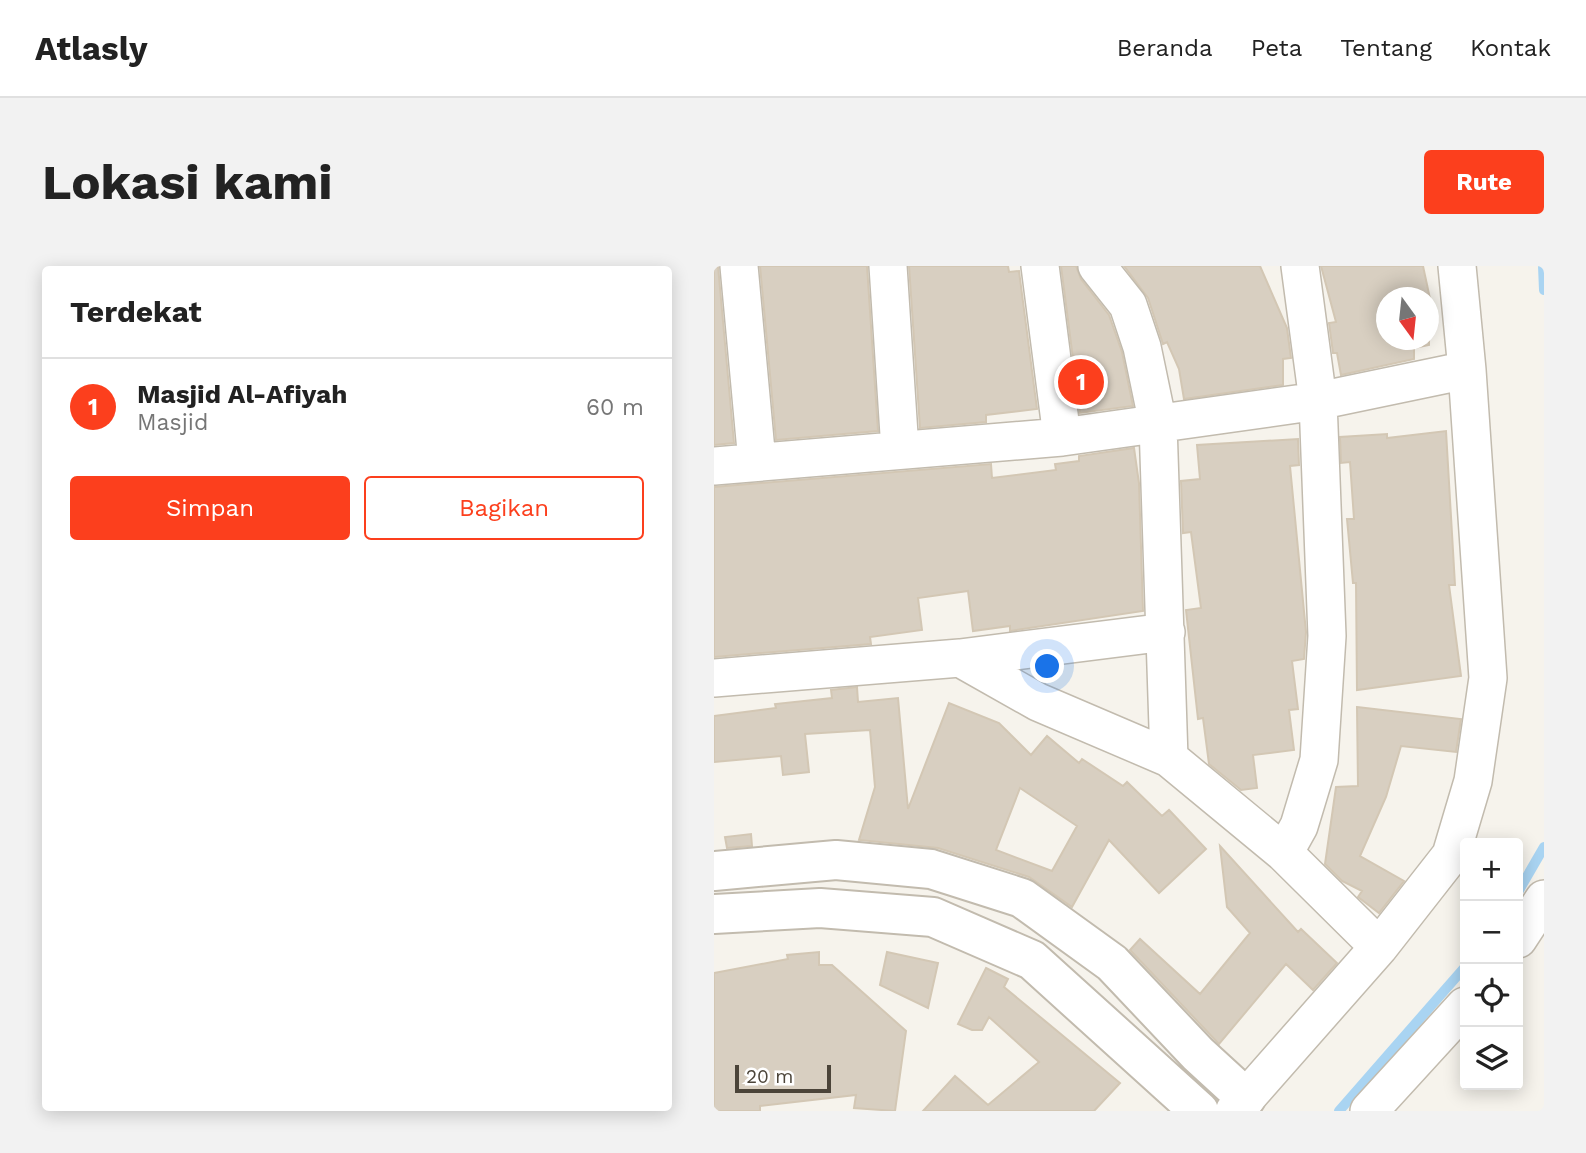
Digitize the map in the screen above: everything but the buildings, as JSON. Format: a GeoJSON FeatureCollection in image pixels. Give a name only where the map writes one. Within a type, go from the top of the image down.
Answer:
{"type":"FeatureCollection","features":[{"type":"Feature","properties":{"kind":"street"},"geometry":{"type":"LineString","coordinates":[[739,266],[757,462]]}},
{"type":"Feature","properties":{"kind":"street"},"geometry":{"type":"LineString","coordinates":[[888,266],[900,450]]}},
{"type":"Feature","properties":{"kind":"street"},"geometry":{"type":"LineString","coordinates":[[1040,266],[1062,437]]}},
{"type":"Feature","properties":{"kind":"street"},"geometry":{"type":"LineString","coordinates":[[1097,266],[1128,305],[1142,347],[1158,424],[1169,758]]}},
{"type":"Feature","properties":{"kind":"street"},"geometry":{"type":"LineString","coordinates":[[1284,853],[1299,826],[1319,760],[1327,636],[1318,401],[1300,266]]}},
{"type":"Feature","properties":{"kind":"street"},"geometry":{"type":"LineString","coordinates":[[714,871],[836,860],[931,869],[1022,898],[1112,963],[1198,1054],[1240,1105],[1379,947],[1451,855],[1474,781],[1488,678],[1467,369],[1457,266]]}},
{"type":"Feature","properties":{"kind":"street"},"geometry":{"type":"LineString","coordinates":[[714,466],[1062,437],[1318,401],[1467,369]]}},
{"type":"Feature","properties":{"kind":"street"},"geometry":{"type":"LineString","coordinates":[[714,678],[960,658],[1166,632]]}},
{"type":"Feature","properties":{"kind":"street"},"geometry":{"type":"LineString","coordinates":[[960,658],[1038,702],[1169,758],[1284,853],[1379,947]]}},
{"type":"Feature","properties":{"kind":"street"},"geometry":{"type":"LineString","coordinates":[[1523,931],[1544,899]]}},
{"type":"Feature","properties":{"kind":"street"},"geometry":{"type":"LineString","coordinates":[[714,914],[820,908],[933,917],[1032,960],[1199,1111]]}},
{"type":"Feature","properties":{"kind":"street"},"geometry":{"type":"LineString","coordinates":[[1369,1111],[1460,1011]]}},
{"type":"Feature","properties":{"kind":"waterway"},"geometry":{"type":"LineString","coordinates":[[1543,266],[1544,290]]}},
{"type":"Feature","properties":{"kind":"waterway"},"geometry":{"type":"LineString","coordinates":[[1523,883],[1544,847]]}},
{"type":"Feature","properties":{"kind":"waterway"},"geometry":{"type":"LineString","coordinates":[[1339,1111],[1460,973]]}},
{"type":"Feature","properties":{"kind":"place","name":"Masjid Al-Afiyah"},"geometry":{"type":"Point","coordinates":[1081,382]}}]}
